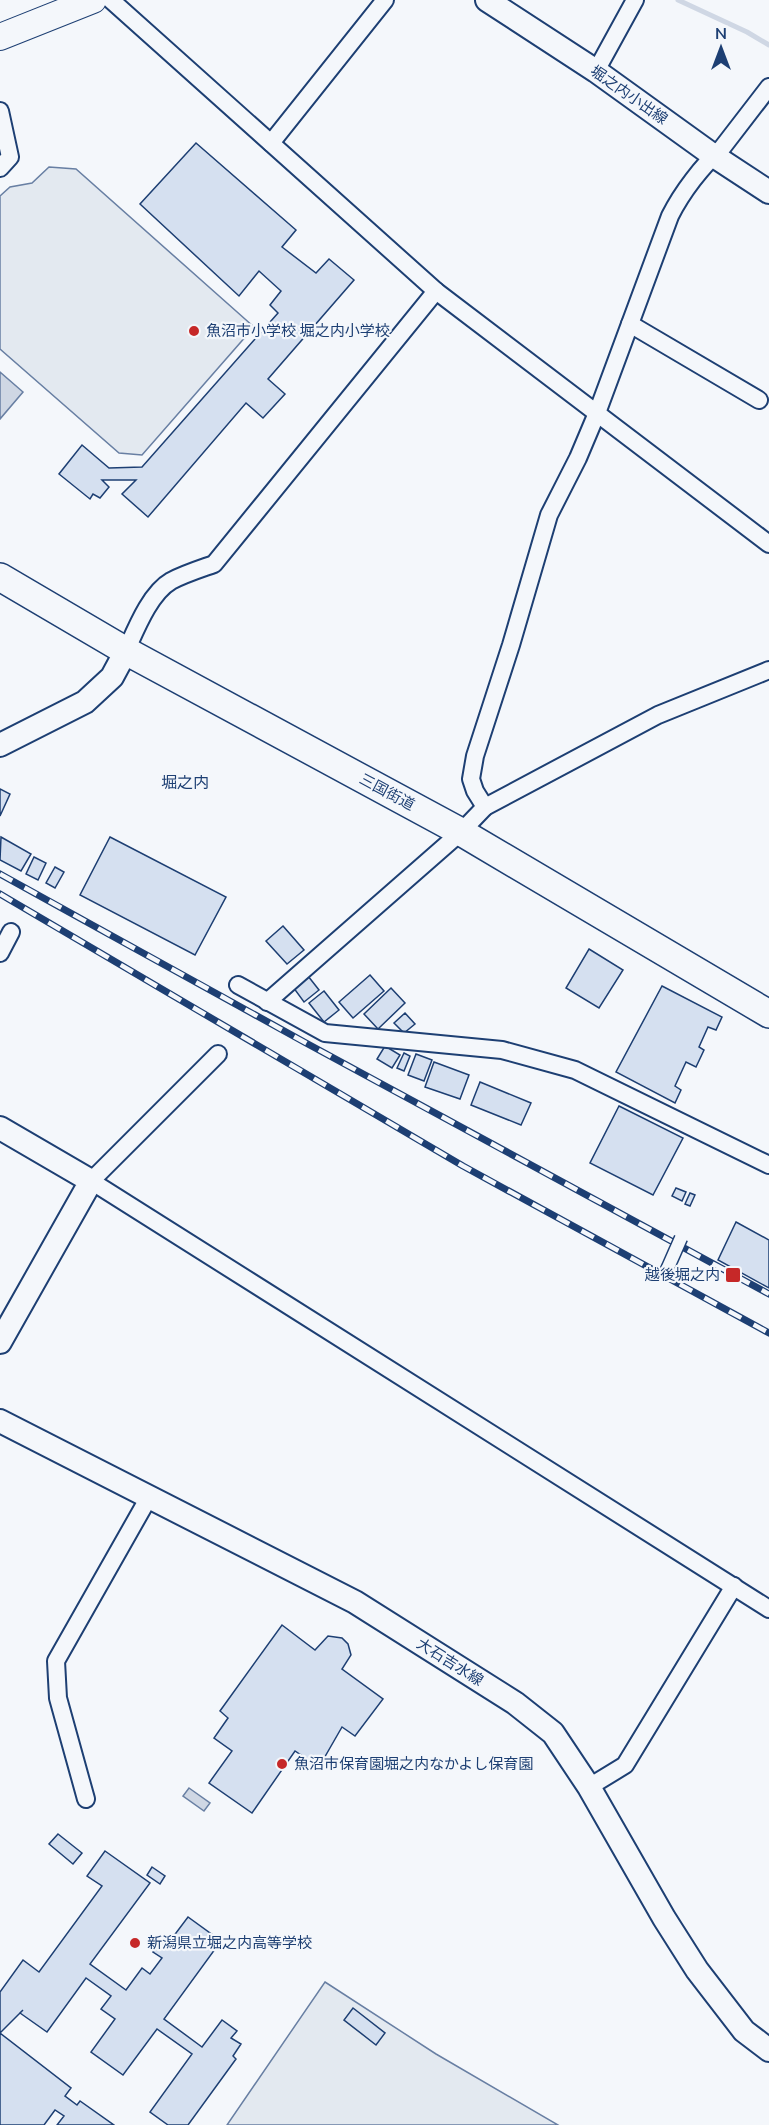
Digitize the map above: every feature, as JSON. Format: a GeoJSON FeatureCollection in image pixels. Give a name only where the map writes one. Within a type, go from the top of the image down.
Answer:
{"type":"FeatureCollection","features":[{"type":"Feature","properties":{"kind":"highway","name":"三国街道"},"geometry":{"type":"LineString","coordinates":[[0,577],[126,651],[461,832],[769,1014]]}},
{"type":"Feature","properties":{"kind":"main road"},"geometry":{"type":"LineString","coordinates":[[0,37],[93,0]]}},
{"type":"Feature","properties":{"kind":"main road","name":"堀之内小出線"},"geometry":{"type":"LineString","coordinates":[[487,0],[596,71],[714,156],[769,192]]}},
{"type":"Feature","properties":{"kind":"main road"},"geometry":{"type":"LineString","coordinates":[[0,746],[85,702],[112,677],[126,651]]}},
{"type":"Feature","properties":{"kind":"main road"},"geometry":{"type":"LineString","coordinates":[[0,1128],[91,1181],[0,1342]]}},
{"type":"Feature","properties":{"kind":"main road","name":"大石吉水線"},"geometry":{"type":"LineString","coordinates":[[0,1421],[355,1602],[515,1703],[553,1733],[589,1787],[664,1918],[697,1970],[744,2031],[769,2050]]}},
{"type":"Feature","properties":{"kind":"street"},"geometry":{"type":"LineString","coordinates":[[111,0],[436,291],[769,544]]}},
{"type":"Feature","properties":{"kind":"street"},"geometry":{"type":"LineString","coordinates":[[271,143],[386,0]]}},
{"type":"Feature","properties":{"kind":"street"},"geometry":{"type":"LineString","coordinates":[[596,71],[635,0]]}},
{"type":"Feature","properties":{"kind":"street"},"geometry":{"type":"LineString","coordinates":[[485,807],[471,779],[476,756],[549,515],[578,458],[597,413],[670,216],[678,201],[769,87]]}},
{"type":"Feature","properties":{"kind":"street"},"geometry":{"type":"LineString","coordinates":[[0,111],[10,157],[0,168]]}},
{"type":"Feature","properties":{"kind":"street"},"geometry":{"type":"LineString","coordinates":[[126,651],[157,593],[170,582],[214,564],[436,291]]}},
{"type":"Feature","properties":{"kind":"street"},"geometry":{"type":"LineString","coordinates":[[630,324],[759,400]]}},
{"type":"Feature","properties":{"kind":"street"},"geometry":{"type":"LineString","coordinates":[[267,1002],[461,832],[485,807],[658,715],[769,670]]}},
{"type":"Feature","properties":{"kind":"street"},"geometry":{"type":"LineString","coordinates":[[0,953],[11,932]]}},
{"type":"Feature","properties":{"kind":"street"},"geometry":{"type":"LineString","coordinates":[[238,985],[325,1033],[502,1050],[575,1070],[769,1165]]}},
{"type":"Feature","properties":{"kind":"street"},"geometry":{"type":"LineString","coordinates":[[218,1054],[91,1181],[769,1609]]}},
{"type":"Feature","properties":{"kind":"street"},"geometry":{"type":"LineString","coordinates":[[666,1272],[681,1238]]}},
{"type":"Feature","properties":{"kind":"street"},"geometry":{"type":"LineString","coordinates":[[86,1799],[58,1698],[57,1661],[149,1497]]}},
{"type":"Feature","properties":{"kind":"street"},"geometry":{"type":"LineString","coordinates":[[589,1787],[625,1765],[734,1586]]}},
{"type":"Feature","properties":{"kind":"shaded area"},"geometry":{"type":"Polygon","coordinates":[[[49,167],[76,169],[254,327],[142,455],[119,453],[0,349],[0,196],[10,187],[32,183],[49,167]]]}},
{"type":"Feature","properties":{"kind":"shaded area"},"geometry":{"type":"Polygon","coordinates":[[[0,372],[23,392],[0,419],[0,372]]]}},
{"type":"Feature","properties":{"kind":"shaded area"},"geometry":{"type":"Polygon","coordinates":[[[189,1788],[210,1803],[204,1811],[183,1796],[189,1788]]]}},
{"type":"Feature","properties":{"kind":"shaded area"},"geometry":{"type":"Polygon","coordinates":[[[325,1982],[436,2054],[558,2125],[227,2125],[325,1982]]]}},
{"type":"Feature","properties":{"kind":"building"},"geometry":{"type":"Polygon","coordinates":[[[196,143],[296,230],[282,247],[316,273],[329,259],[354,280],[268,379],[285,394],[263,418],[246,403],[148,517],[122,494],[136,480],[102,480],[109,487],[100,498],[93,494],[90,499],[59,474],[82,445],[109,468],[142,467],[278,313],[270,305],[281,291],[259,271],[239,296],[140,204],[196,143]]]}},
{"type":"Feature","properties":{"kind":"building"},"geometry":{"type":"Polygon","coordinates":[[[0,789],[10,794],[0,816],[0,789]]]}},
{"type":"Feature","properties":{"kind":"building"},"geometry":{"type":"Polygon","coordinates":[[[1,837],[31,854],[21,871],[0,860],[1,837]]]}},
{"type":"Feature","properties":{"kind":"building"},"geometry":{"type":"Polygon","coordinates":[[[110,837],[226,897],[195,955],[80,895],[110,837]]]}},
{"type":"Feature","properties":{"kind":"building"},"geometry":{"type":"Polygon","coordinates":[[[34,857],[46,863],[38,880],[26,874],[34,857]]]}},
{"type":"Feature","properties":{"kind":"building"},"geometry":{"type":"Polygon","coordinates":[[[55,867],[64,872],[55,888],[46,883],[55,867]]]}},
{"type":"Feature","properties":{"kind":"building"},"geometry":{"type":"Polygon","coordinates":[[[283,926],[304,950],[287,964],[266,941],[283,926]]]}},
{"type":"Feature","properties":{"kind":"building"},"geometry":{"type":"Polygon","coordinates":[[[589,949],[623,970],[599,1008],[566,988],[589,949]]]}},
{"type":"Feature","properties":{"kind":"building"},"geometry":{"type":"Polygon","coordinates":[[[370,975],[384,991],[353,1018],[339,1002],[370,975]]]}},
{"type":"Feature","properties":{"kind":"building"},"geometry":{"type":"Polygon","coordinates":[[[308,976],[319,990],[304,1002],[293,987],[308,976]]]}},
{"type":"Feature","properties":{"kind":"building"},"geometry":{"type":"Polygon","coordinates":[[[662,986],[722,1017],[716,1030],[708,1027],[699,1047],[704,1050],[696,1067],[686,1062],[675,1086],[681,1090],[675,1103],[616,1072],[662,986]]]}},
{"type":"Feature","properties":{"kind":"building"},"geometry":{"type":"Polygon","coordinates":[[[391,988],[405,1003],[378,1029],[364,1014],[391,988]]]}},
{"type":"Feature","properties":{"kind":"building"},"geometry":{"type":"Polygon","coordinates":[[[324,991],[339,1010],[324,1022],[309,1003],[324,991]]]}},
{"type":"Feature","properties":{"kind":"building"},"geometry":{"type":"Polygon","coordinates":[[[405,1013],[415,1024],[404,1033],[394,1023],[405,1013]]]}},
{"type":"Feature","properties":{"kind":"building"},"geometry":{"type":"Polygon","coordinates":[[[385,1046],[400,1055],[392,1068],[377,1059],[385,1046]]]}},
{"type":"Feature","properties":{"kind":"building"},"geometry":{"type":"Polygon","coordinates":[[[404,1053],[410,1056],[404,1071],[397,1068],[404,1053]]]}},
{"type":"Feature","properties":{"kind":"building"},"geometry":{"type":"Polygon","coordinates":[[[416,1054],[432,1060],[424,1081],[408,1075],[416,1054]]]}},
{"type":"Feature","properties":{"kind":"building"},"geometry":{"type":"Polygon","coordinates":[[[434,1062],[469,1075],[460,1099],[425,1087],[434,1062]]]}},
{"type":"Feature","properties":{"kind":"building"},"geometry":{"type":"Polygon","coordinates":[[[480,1082],[531,1103],[521,1125],[471,1105],[480,1082]]]}},
{"type":"Feature","properties":{"kind":"building"},"geometry":{"type":"Polygon","coordinates":[[[619,1106],[683,1138],[653,1195],[590,1163],[619,1106]]]}},
{"type":"Feature","properties":{"kind":"building"},"geometry":{"type":"Polygon","coordinates":[[[676,1188],[686,1192],[682,1201],[672,1196],[676,1188]]]}},
{"type":"Feature","properties":{"kind":"building"},"geometry":{"type":"Polygon","coordinates":[[[690,1193],[695,1195],[690,1206],[685,1204],[690,1193]]]}},
{"type":"Feature","properties":{"kind":"building"},"geometry":{"type":"Polygon","coordinates":[[[736,1222],[769,1240],[769,1288],[718,1260],[736,1222]]]}},
{"type":"Feature","properties":{"kind":"building"},"geometry":{"type":"Polygon","coordinates":[[[282,1625],[315,1650],[328,1636],[342,1638],[348,1644],[351,1655],[342,1669],[383,1699],[355,1736],[342,1727],[319,1767],[295,1751],[252,1813],[209,1783],[232,1751],[214,1738],[228,1718],[220,1711],[282,1625]]]}},
{"type":"Feature","properties":{"kind":"building"},"geometry":{"type":"Polygon","coordinates":[[[58,1834],[82,1853],[73,1864],[49,1844],[58,1834]]]}},
{"type":"Feature","properties":{"kind":"building"},"geometry":{"type":"Polygon","coordinates":[[[105,1851],[150,1883],[90,1964],[126,1990],[142,1968],[150,1974],[162,1958],[153,1952],[164,1937],[170,1941],[188,1917],[221,1941],[164,2019],[202,2047],[222,2020],[237,2031],[231,2038],[241,2044],[233,2056],[236,2059],[188,2125],[168,2125],[150,2112],[192,2054],[157,2029],[123,2075],[91,2052],[115,2019],[101,2009],[111,1996],[86,1978],[47,2032],[20,2013],[0,2033],[0,1992],[23,1960],[39,1972],[102,1886],[87,1876],[105,1851]]]}},
{"type":"Feature","properties":{"kind":"building"},"geometry":{"type":"Polygon","coordinates":[[[152,1867],[165,1876],[160,1884],[147,1875],[152,1867]]]}},
{"type":"Feature","properties":{"kind":"building"},"geometry":{"type":"Polygon","coordinates":[[[353,2008],[385,2033],[376,2045],[344,2020],[353,2008]]]}},
{"type":"Feature","properties":{"kind":"building"},"geometry":{"type":"Polygon","coordinates":[[[0,2033],[71,2088],[65,2096],[77,2105],[80,2101],[114,2125],[57,2125],[64,2116],[55,2110],[44,2125],[0,2125],[0,2033]]]}},
{"type":"Feature","properties":{"kind":"waterway"},"geometry":{"type":"LineString","coordinates":[[678,0],[747,32],[769,45]]}},
{"type":"Feature","properties":{"kind":"railway"},"geometry":{"type":"LineString","coordinates":[[0,874],[769,1294]]}},
{"type":"Feature","properties":{"kind":"railway"},"geometry":{"type":"LineString","coordinates":[[0,894],[463,1166],[769,1333]]}},
{"type":"Feature","properties":{"kind":"place","name":"魚沼市小学校 堀之内小学校"},"geometry":{"type":"Point","coordinates":[194,331]}},
{"type":"Feature","properties":{"kind":"place","name":"越後堀之内"},"geometry":{"type":"Point","coordinates":[733,1275]}},
{"type":"Feature","properties":{"kind":"place","name":"魚沼市保育園堀之内なかよし保育園"},"geometry":{"type":"Point","coordinates":[282,1764]}},
{"type":"Feature","properties":{"kind":"place","name":"新潟県立堀之内高等学校"},"geometry":{"type":"Point","coordinates":[135,1943]}},
{"type":"Feature","properties":{"kind":"district","name":"堀之内"},"geometry":{"type":"Point","coordinates":[185,782]}}]}
